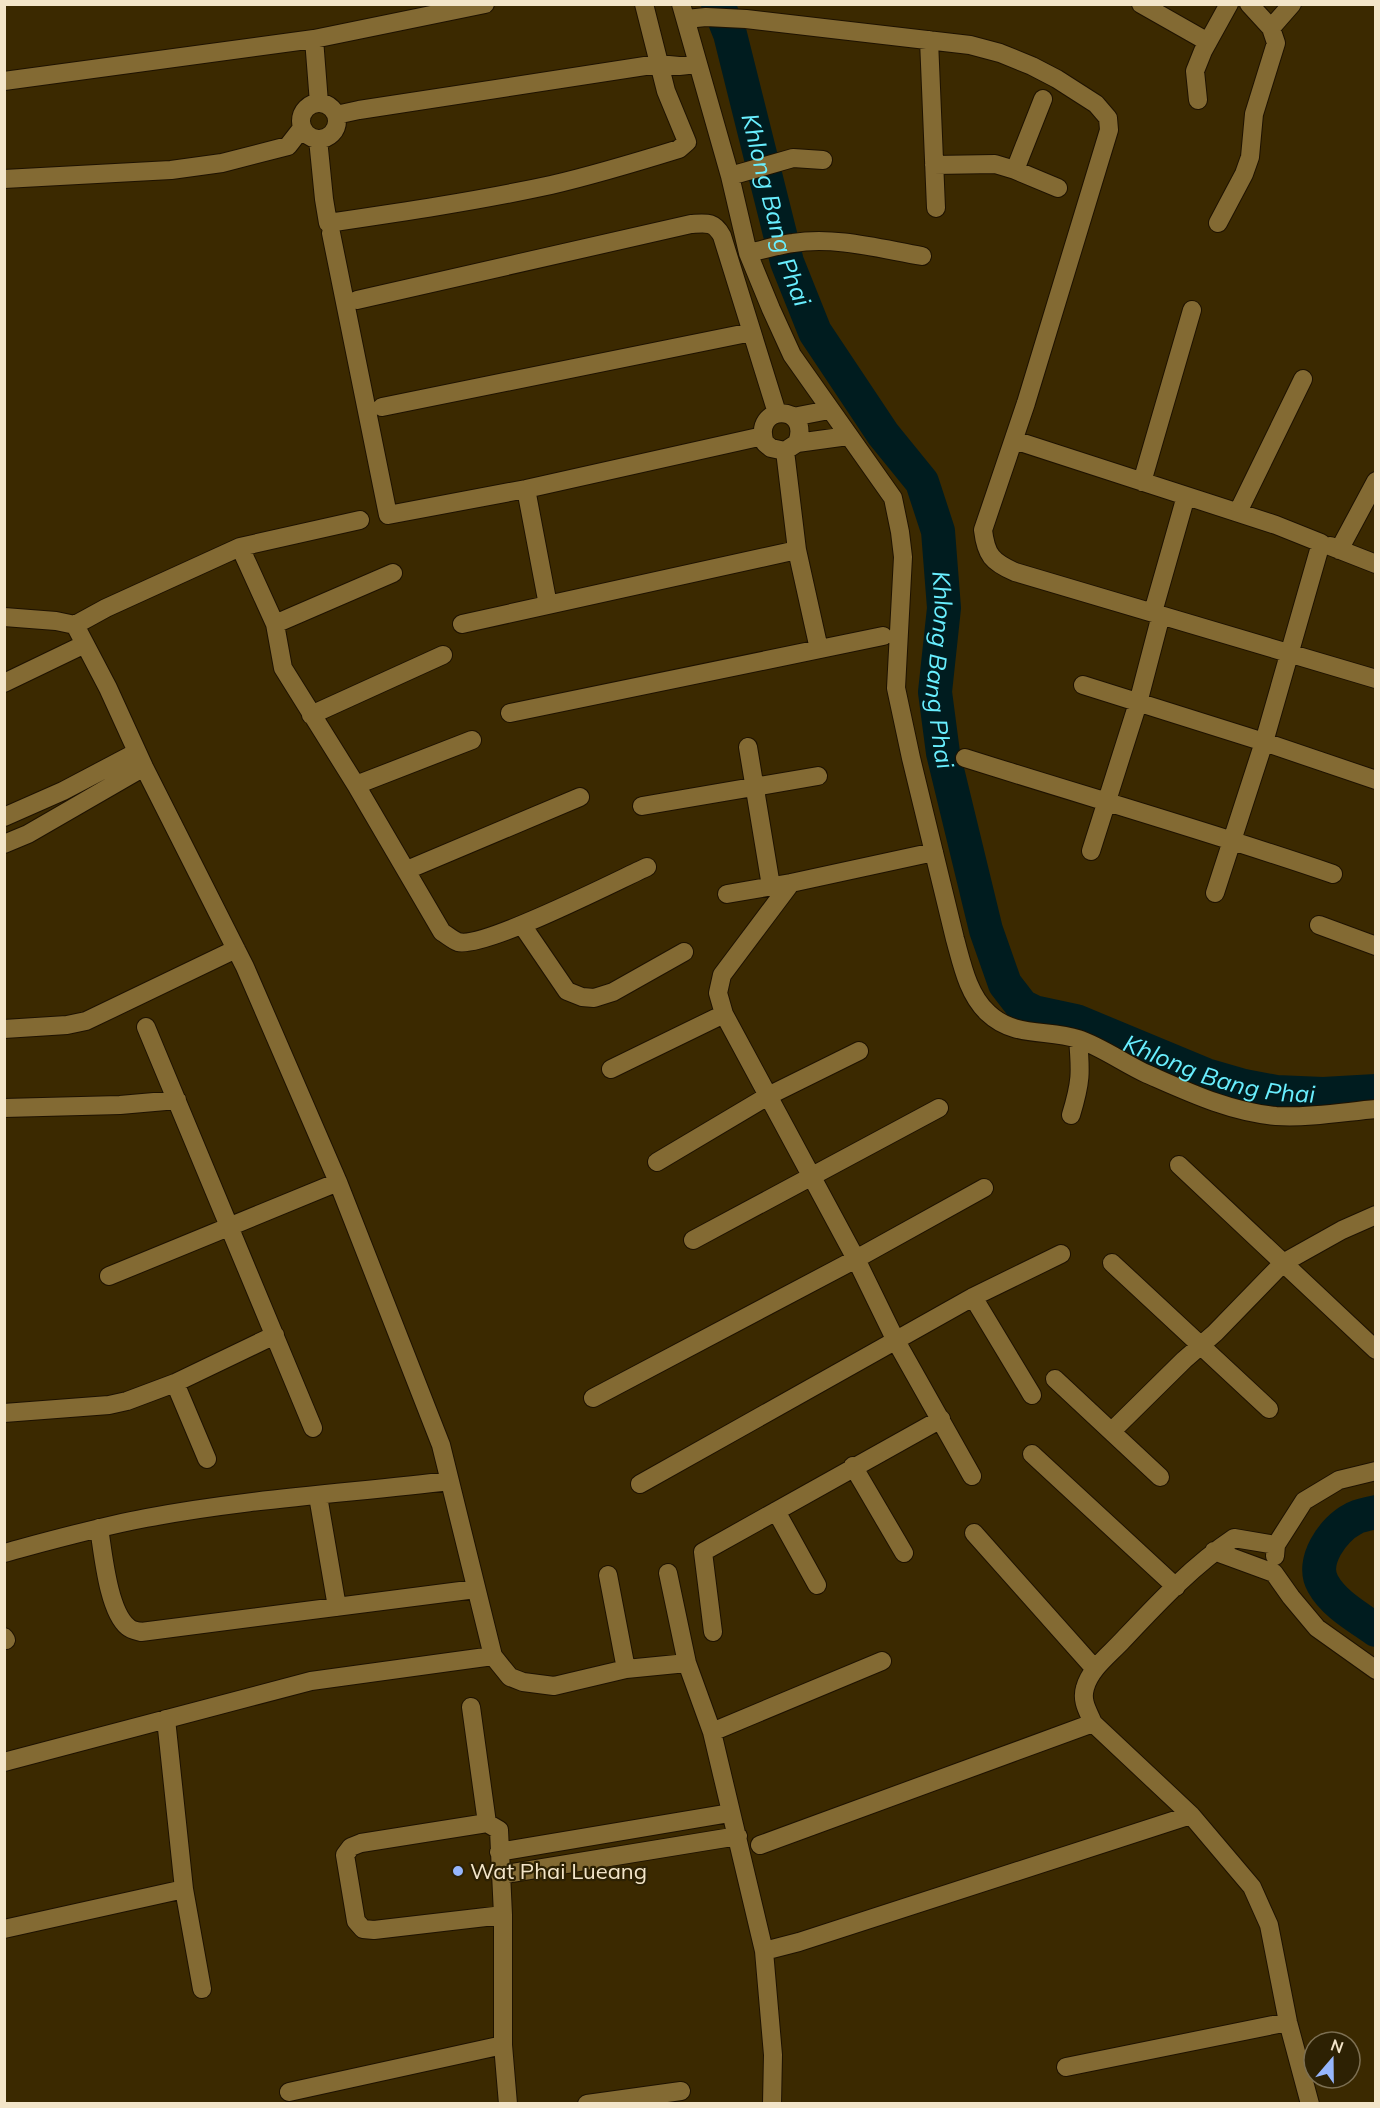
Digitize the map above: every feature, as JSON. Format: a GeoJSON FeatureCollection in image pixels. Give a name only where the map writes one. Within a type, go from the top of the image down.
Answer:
{"type":"FeatureCollection","features":[{"type":"Feature","properties":{"kind":"street"},"geometry":{"type":"LineString","coordinates":[[4,81],[314,39],[485,4]]}},
{"type":"Feature","properties":{"kind":"street"},"geometry":{"type":"LineString","coordinates":[[318,139],[328,223],[447,205],[549,185],[679,149],[687,142],[666,92],[644,4]]}},
{"type":"Feature","properties":{"kind":"street"},"geometry":{"type":"LineString","coordinates":[[1141,4],[1208,42]]}},
{"type":"Feature","properties":{"kind":"street"},"geometry":{"type":"LineString","coordinates":[[1198,100],[1195,72],[1229,4]]}},
{"type":"Feature","properties":{"kind":"street"},"geometry":{"type":"LineString","coordinates":[[1218,223],[1244,174],[1250,157],[1254,114],[1276,43],[1271,28],[1249,4]]}},
{"type":"Feature","properties":{"kind":"street"},"geometry":{"type":"LineString","coordinates":[[1271,28],[1292,4]]}},
{"type":"Feature","properties":{"kind":"street"},"geometry":{"type":"LineString","coordinates":[[1376,679],[1015,572],[997,564],[985,548],[983,530],[1014,440],[1109,130],[1108,118],[1096,104],[1032,66],[1000,53],[970,45],[683,12],[730,176],[748,253],[792,355],[893,498],[903,557],[896,688],[962,964],[976,1000],[989,1014],[1007,1025],[1041,1034],[1078,1039],[1136,1069],[1220,1104],[1276,1116],[1327,1114],[1376,1108]]}},
{"type":"Feature","properties":{"kind":"street"},"geometry":{"type":"LineString","coordinates":[[314,39],[319,103]]}},
{"type":"Feature","properties":{"kind":"street"},"geometry":{"type":"LineString","coordinates":[[928,40],[936,208]]}},
{"type":"Feature","properties":{"kind":"street"},"geometry":{"type":"LineString","coordinates":[[336,115],[658,64],[679,66],[697,64]]}},
{"type":"Feature","properties":{"kind":"street"},"geometry":{"type":"LineString","coordinates":[[1015,170],[1043,99]]}},
{"type":"Feature","properties":{"kind":"street"},"geometry":{"type":"LineString","coordinates":[[4,179],[171,170],[222,163],[288,146],[302,128],[302,114],[306,108],[319,103],[332,109],[336,115],[333,132],[327,138],[318,139],[309,136],[302,128]]}},
{"type":"Feature","properties":{"kind":"street"},"geometry":{"type":"LineString","coordinates":[[730,176],[793,158],[823,160]]}},
{"type":"Feature","properties":{"kind":"street"},"geometry":{"type":"LineString","coordinates":[[934,165],[995,165],[1015,170],[1058,188]]}},
{"type":"Feature","properties":{"kind":"street"},"geometry":{"type":"LineString","coordinates":[[357,300],[690,224],[709,223],[717,227],[722,236],[752,332],[785,415],[798,422],[801,429],[791,447],[797,550],[819,649]]}},
{"type":"Feature","properties":{"kind":"street"},"geometry":{"type":"LineString","coordinates":[[331,233],[388,515],[526,489],[763,436]]}},
{"type":"Feature","properties":{"kind":"street"},"geometry":{"type":"LineString","coordinates":[[748,253],[795,242],[849,243],[922,256]]}},
{"type":"Feature","properties":{"kind":"street"},"geometry":{"type":"LineString","coordinates":[[1143,482],[1192,310]]}},
{"type":"Feature","properties":{"kind":"street"},"geometry":{"type":"LineString","coordinates":[[382,407],[752,332]]}},
{"type":"Feature","properties":{"kind":"street"},"geometry":{"type":"LineString","coordinates":[[1238,512],[1303,379]]}},
{"type":"Feature","properties":{"kind":"street"},"geometry":{"type":"LineString","coordinates":[[829,410],[770,416],[763,428],[765,443],[771,448],[791,447],[848,436]]}},
{"type":"Feature","properties":{"kind":"street"},"geometry":{"type":"LineString","coordinates":[[1014,440],[1238,512],[1376,564]]}},
{"type":"Feature","properties":{"kind":"street"},"geometry":{"type":"LineString","coordinates":[[1340,550],[1376,481]]}},
{"type":"Feature","properties":{"kind":"street"},"geometry":{"type":"LineString","coordinates":[[526,489],[548,605]]}},
{"type":"Feature","properties":{"kind":"street"},"geometry":{"type":"LineString","coordinates":[[1091,851],[1138,703],[1186,496]]}},
{"type":"Feature","properties":{"kind":"street"},"geometry":{"type":"LineString","coordinates":[[4,617],[56,621],[75,625],[106,608],[240,547],[360,520]]}},
{"type":"Feature","properties":{"kind":"street"},"geometry":{"type":"LineString","coordinates":[[1215,893],[1264,742],[1321,543]]}},
{"type":"Feature","properties":{"kind":"street"},"geometry":{"type":"LineString","coordinates":[[240,547],[275,624],[283,668],[356,785],[442,932],[458,942],[477,941],[522,925],[646,867]]}},
{"type":"Feature","properties":{"kind":"street"},"geometry":{"type":"LineString","coordinates":[[462,624],[797,550]]}},
{"type":"Feature","properties":{"kind":"street"},"geometry":{"type":"LineString","coordinates":[[275,624],[393,573]]}},
{"type":"Feature","properties":{"kind":"street"},"geometry":{"type":"LineString","coordinates":[[75,625],[236,949],[338,1182],[441,1445],[493,1656],[510,1677],[523,1682],[554,1686],[626,1669],[687,1664]]}},
{"type":"Feature","properties":{"kind":"street"},"geometry":{"type":"LineString","coordinates":[[510,713],[883,636]]}},
{"type":"Feature","properties":{"kind":"street"},"geometry":{"type":"LineString","coordinates":[[4,683],[85,644]]}},
{"type":"Feature","properties":{"kind":"street"},"geometry":{"type":"LineString","coordinates":[[311,715],[443,656]]}},
{"type":"Feature","properties":{"kind":"street"},"geometry":{"type":"LineString","coordinates":[[1083,685],[1376,780]]}},
{"type":"Feature","properties":{"kind":"street"},"geometry":{"type":"LineString","coordinates":[[356,785],[472,740]]}},
{"type":"Feature","properties":{"kind":"street"},"geometry":{"type":"LineString","coordinates":[[748,747],[771,886]]}},
{"type":"Feature","properties":{"kind":"street"},"geometry":{"type":"LineString","coordinates":[[965,758],[1233,839],[1333,874]]}},
{"type":"Feature","properties":{"kind":"street"},"geometry":{"type":"LineString","coordinates":[[4,817],[140,759]]}},
{"type":"Feature","properties":{"kind":"street"},"geometry":{"type":"LineString","coordinates":[[4,844],[28,834],[140,759]]}},
{"type":"Feature","properties":{"kind":"street"},"geometry":{"type":"LineString","coordinates":[[642,806],[818,776]]}},
{"type":"Feature","properties":{"kind":"street"},"geometry":{"type":"LineString","coordinates":[[406,870],[580,797]]}},
{"type":"Feature","properties":{"kind":"street"},"geometry":{"type":"LineString","coordinates":[[727,894],[791,883],[934,852]]}},
{"type":"Feature","properties":{"kind":"street"},"geometry":{"type":"LineString","coordinates":[[791,883],[722,975],[718,993],[724,1014],[856,1259],[896,1341],[972,1476]]}},
{"type":"Feature","properties":{"kind":"street"},"geometry":{"type":"LineString","coordinates":[[522,925],[567,991],[582,997],[594,998],[614,992],[684,952]]}},
{"type":"Feature","properties":{"kind":"street"},"geometry":{"type":"LineString","coordinates":[[1319,925],[1376,946]]}},
{"type":"Feature","properties":{"kind":"street"},"geometry":{"type":"LineString","coordinates":[[4,1029],[68,1025],[86,1021],[236,949]]}},
{"type":"Feature","properties":{"kind":"street"},"geometry":{"type":"LineString","coordinates":[[611,1069],[724,1014]]}},
{"type":"Feature","properties":{"kind":"street"},"geometry":{"type":"LineString","coordinates":[[146,1027],[228,1228],[314,1428]]}},
{"type":"Feature","properties":{"kind":"street"},"geometry":{"type":"LineString","coordinates":[[1071,1115],[1081,1072],[1078,1039]]}},
{"type":"Feature","properties":{"kind":"street"},"geometry":{"type":"LineString","coordinates":[[657,1162],[768,1096],[859,1051]]}},
{"type":"Feature","properties":{"kind":"street"},"geometry":{"type":"LineString","coordinates":[[4,1108],[120,1105],[177,1100]]}},
{"type":"Feature","properties":{"kind":"street"},"geometry":{"type":"LineString","coordinates":[[693,1240],[939,1107]]}},
{"type":"Feature","properties":{"kind":"street"},"geometry":{"type":"LineString","coordinates":[[1179,1165],[1376,1350]]}},
{"type":"Feature","properties":{"kind":"street"},"geometry":{"type":"LineString","coordinates":[[109,1276],[338,1182]]}},
{"type":"Feature","properties":{"kind":"street"},"geometry":{"type":"LineString","coordinates":[[593,1398],[856,1259],[984,1188]]}},
{"type":"Feature","properties":{"kind":"street"},"geometry":{"type":"LineString","coordinates":[[1112,1431],[1215,1333],[1283,1263],[1342,1230],[1376,1215]]}},
{"type":"Feature","properties":{"kind":"street"},"geometry":{"type":"LineString","coordinates":[[640,1484],[973,1297],[1061,1254]]}},
{"type":"Feature","properties":{"kind":"street"},"geometry":{"type":"LineString","coordinates":[[1112,1263],[1269,1409]]}},
{"type":"Feature","properties":{"kind":"street"},"geometry":{"type":"LineString","coordinates":[[973,1297],[1032,1395]]}},
{"type":"Feature","properties":{"kind":"street"},"geometry":{"type":"LineString","coordinates":[[4,1413],[109,1405],[127,1401],[175,1383],[275,1335]]}},
{"type":"Feature","properties":{"kind":"street"},"geometry":{"type":"LineString","coordinates":[[1055,1379],[1160,1477]]}},
{"type":"Feature","properties":{"kind":"street"},"geometry":{"type":"LineString","coordinates":[[175,1383],[207,1459]]}},
{"type":"Feature","properties":{"kind":"street"},"geometry":{"type":"LineString","coordinates":[[713,1632],[703,1552],[941,1419]]}},
{"type":"Feature","properties":{"kind":"street"},"geometry":{"type":"LineString","coordinates":[[1032,1454],[1176,1587]]}},
{"type":"Feature","properties":{"kind":"street"},"geometry":{"type":"LineString","coordinates":[[854,1466],[904,1553]]}},
{"type":"Feature","properties":{"kind":"street"},"geometry":{"type":"LineString","coordinates":[[1274,1573],[1276,1545],[1304,1502],[1339,1480],[1376,1471]]}},
{"type":"Feature","properties":{"kind":"street"},"geometry":{"type":"LineString","coordinates":[[4,1553],[99,1527],[149,1518],[225,1506],[450,1481]]}},
{"type":"Feature","properties":{"kind":"street"},"geometry":{"type":"LineString","coordinates":[[318,1496],[337,1607]]}},
{"type":"Feature","properties":{"kind":"street"},"geometry":{"type":"LineString","coordinates":[[776,1511],[817,1585]]}},
{"type":"Feature","properties":{"kind":"street"},"geometry":{"type":"LineString","coordinates":[[99,1527],[108,1586],[118,1614],[128,1628],[141,1632],[476,1589]]}},
{"type":"Feature","properties":{"kind":"street"},"geometry":{"type":"LineString","coordinates":[[974,1533],[1095,1669]]}},
{"type":"Feature","properties":{"kind":"street"},"geometry":{"type":"LineString","coordinates":[[1276,1545],[1234,1538],[1214,1551],[1095,1669],[1085,1688],[1084,1702],[1093,1723],[1191,1815],[1252,1887],[1269,1925],[1288,2022],[1310,2103]]}},
{"type":"Feature","properties":{"kind":"street"},"geometry":{"type":"LineString","coordinates":[[1214,1551],[1274,1573],[1291,1598],[1317,1628],[1376,1670]]}},
{"type":"Feature","properties":{"kind":"street"},"geometry":{"type":"LineString","coordinates":[[668,1573],[687,1664],[712,1732],[764,1951],[773,2055],[772,2103]]}},
{"type":"Feature","properties":{"kind":"street"},"geometry":{"type":"LineString","coordinates":[[608,1575],[626,1669]]}},
{"type":"Feature","properties":{"kind":"street"},"geometry":{"type":"LineString","coordinates":[[4,1762],[311,1681],[493,1656]]}},
{"type":"Feature","properties":{"kind":"street"},"geometry":{"type":"LineString","coordinates":[[712,1732],[882,1661]]}},
{"type":"Feature","properties":{"kind":"street"},"geometry":{"type":"LineString","coordinates":[[471,1707],[487,1823]]}},
{"type":"Feature","properties":{"kind":"street"},"geometry":{"type":"LineString","coordinates":[[166,1719],[184,1889],[202,1989]]}},
{"type":"Feature","properties":{"kind":"street"},"geometry":{"type":"LineString","coordinates":[[760,1845],[1093,1723]]}},
{"type":"Feature","properties":{"kind":"street"},"geometry":{"type":"LineString","coordinates":[[499,1852],[730,1813]]}},
{"type":"Feature","properties":{"kind":"street"},"geometry":{"type":"LineString","coordinates":[[764,1951],[799,1942],[1191,1815]]}},
{"type":"Feature","properties":{"kind":"street"},"geometry":{"type":"LineString","coordinates":[[503,1915],[374,1930],[363,1929],[356,1922],[345,1855],[351,1847],[362,1843],[487,1823],[499,1830],[503,1915],[503,2045],[508,2103]]}},
{"type":"Feature","properties":{"kind":"street"},"geometry":{"type":"LineString","coordinates":[[500,1875],[738,1836]]}},
{"type":"Feature","properties":{"kind":"street"},"geometry":{"type":"LineString","coordinates":[[4,1929],[184,1889]]}},
{"type":"Feature","properties":{"kind":"street"},"geometry":{"type":"LineString","coordinates":[[1066,2067],[1288,2022]]}},
{"type":"Feature","properties":{"kind":"street"},"geometry":{"type":"LineString","coordinates":[[290,2092],[503,2045]]}},
{"type":"Feature","properties":{"kind":"street"},"geometry":{"type":"LineString","coordinates":[[587,2103],[681,2091]]}},
{"type":"Feature","properties":{"kind":"waterway","name":"Khlong Bang Phai"},"geometry":{"type":"LineString","coordinates":[[718,4],[730,34],[787,262],[815,332],[883,434],[922,482],[938,531],[944,608],[935,692],[943,753],[986,930],[1005,984],[1022,1006],[1034,1012],[1076,1021],[1206,1075],[1244,1086],[1276,1092],[1323,1094],[1376,1091]]}},
{"type":"Feature","properties":{"kind":"waterway","name":"Khlong Bang Phai"},"geometry":{"type":"LineString","coordinates":[[1376,1512],[1355,1518],[1338,1530],[1326,1547],[1319,1566],[1323,1584],[1333,1598],[1376,1630]]}},
{"type":"Feature","properties":{"kind":"place","name":"Wat Phai Lueang"},"geometry":{"type":"Point","coordinates":[458,1871]}}]}
